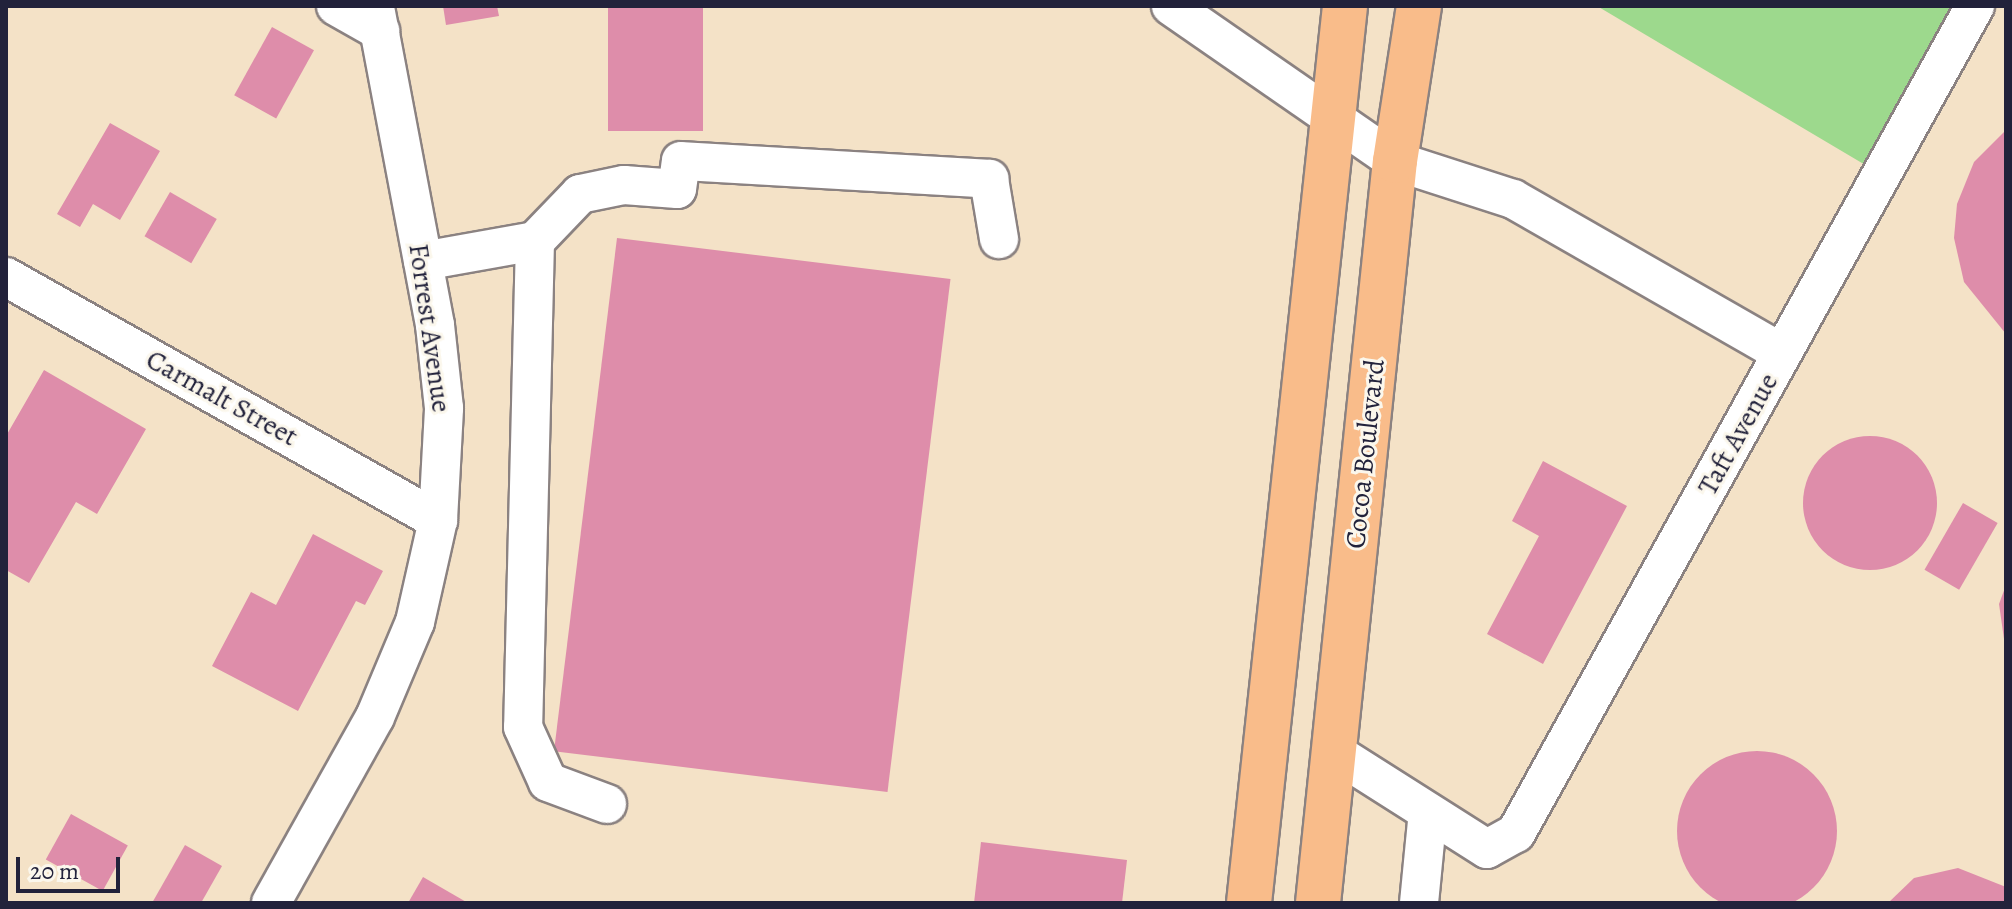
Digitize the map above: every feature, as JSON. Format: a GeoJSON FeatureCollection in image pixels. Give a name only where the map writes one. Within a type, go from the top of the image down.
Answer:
{"type":"FeatureCollection","features":[{"type":"Feature","properties":{"kind":"main road"},"geometry":{"type":"LineString","coordinates":[[1249,903],[1345,6]]}},
{"type":"Feature","properties":{"kind":"main road","name":"Cocoa Boulevard"},"geometry":{"type":"LineString","coordinates":[[1318,903],[1395,161],[1419,6]]}},
{"type":"Feature","properties":{"kind":"street"},"geometry":{"type":"LineString","coordinates":[[336,6],[377,18]]}},
{"type":"Feature","properties":{"kind":"street","name":"Taft Avenue"},"geometry":{"type":"LineString","coordinates":[[1428,812],[1487,849],[1516,833],[1975,6]]}},
{"type":"Feature","properties":{"kind":"street"},"geometry":{"type":"LineString","coordinates":[[1180,9],[1335,114],[1395,161],[1513,199],[1782,353]]}},
{"type":"Feature","properties":{"kind":"street","name":"Forrest Avenue"},"geometry":{"type":"LineString","coordinates":[[271,903],[375,717],[415,622],[438,520],[444,408],[423,261],[377,18]]}},
{"type":"Feature","properties":{"kind":"street"},"geometry":{"type":"LineString","coordinates":[[423,261],[535,241],[580,194],[624,185],[677,189],[681,161],[989,179],[999,239]]}},
{"type":"Feature","properties":{"kind":"street"},"geometry":{"type":"LineString","coordinates":[[535,241],[523,727],[548,782],[607,804]]}},
{"type":"Feature","properties":{"kind":"street","name":"Carmalt Street"},"geometry":{"type":"LineString","coordinates":[[6,277],[438,520]]}},
{"type":"Feature","properties":{"kind":"street"},"geometry":{"type":"LineString","coordinates":[[1334,752],[1428,812],[1419,903]]}},
{"type":"Feature","properties":{"kind":"green space"},"geometry":{"type":"Polygon","coordinates":[[[1597,6],[1955,6],[1867,166],[1597,6]]]}},
{"type":"Feature","properties":{"kind":"building"},"geometry":{"type":"Polygon","coordinates":[[[443,6],[497,6],[499,16],[446,25],[443,6]]]}},
{"type":"Feature","properties":{"kind":"building"},"geometry":{"type":"Polygon","coordinates":[[[608,6],[703,6],[703,131],[608,131],[608,6]]]}},
{"type":"Feature","properties":{"kind":"building"},"geometry":{"type":"Polygon","coordinates":[[[272,27],[314,50],[276,118],[234,95],[272,27]]]}},
{"type":"Feature","properties":{"kind":"building"},"geometry":{"type":"Polygon","coordinates":[[[110,123],[160,151],[120,220],[93,204],[80,227],[57,214],[110,123]]]}},
{"type":"Feature","properties":{"kind":"building"},"geometry":{"type":"Polygon","coordinates":[[[2006,130],[2006,334],[1964,282],[1954,238],[1957,204],[1974,162],[2006,130]]]}},
{"type":"Feature","properties":{"kind":"building"},"geometry":{"type":"Polygon","coordinates":[[[170,192],[217,219],[191,263],[144,236],[170,192]]]}},
{"type":"Feature","properties":{"kind":"building"},"geometry":{"type":"Polygon","coordinates":[[[617,238],[950,279],[887,792],[554,751],[617,238]]]}},
{"type":"Feature","properties":{"kind":"building"},"geometry":{"type":"Polygon","coordinates":[[[44,370],[146,429],[97,514],[76,502],[29,583],[6,570],[6,436],[44,370]]]}},
{"type":"Feature","properties":{"kind":"building"},"geometry":{"type":"Polygon","coordinates":[[[1870,436],[1896,441],[1918,455],[1932,477],[1937,503],[1932,529],[1918,551],[1896,565],[1870,570],[1844,565],[1822,551],[1808,529],[1803,503],[1808,477],[1822,455],[1844,441],[1870,436]]]}},
{"type":"Feature","properties":{"kind":"building"},"geometry":{"type":"Polygon","coordinates":[[[1543,461],[1627,506],[1543,664],[1487,634],[1539,536],[1512,521],[1543,461]]]}},
{"type":"Feature","properties":{"kind":"building"},"geometry":{"type":"Polygon","coordinates":[[[1963,503],[1998,523],[1959,590],[1924,570],[1963,503]]]}},
{"type":"Feature","properties":{"kind":"building"},"geometry":{"type":"Polygon","coordinates":[[[313,534],[383,571],[365,605],[356,601],[298,711],[212,666],[251,592],[276,605],[313,534]]]}},
{"type":"Feature","properties":{"kind":"building"},"geometry":{"type":"Polygon","coordinates":[[[2006,585],[2006,646],[2005,646],[1999,604],[2006,585]]]}},
{"type":"Feature","properties":{"kind":"building"},"geometry":{"type":"Polygon","coordinates":[[[1757,751],[1787,757],[1813,775],[1831,801],[1837,831],[1831,861],[1813,887],[1787,905],[1757,911],[1727,905],[1701,887],[1683,861],[1677,831],[1683,801],[1701,775],[1727,757],[1757,751]]]}},
{"type":"Feature","properties":{"kind":"building"},"geometry":{"type":"Polygon","coordinates":[[[71,814],[128,846],[103,891],[46,859],[71,814]]]}},
{"type":"Feature","properties":{"kind":"building"},"geometry":{"type":"Polygon","coordinates":[[[981,842],[1127,860],[1122,903],[974,903],[981,842]]]}},
{"type":"Feature","properties":{"kind":"building"},"geometry":{"type":"Polygon","coordinates":[[[185,845],[222,866],[201,903],[152,903],[185,845]]]}},
{"type":"Feature","properties":{"kind":"building"},"geometry":{"type":"Polygon","coordinates":[[[1958,868],[2006,887],[2006,903],[1888,903],[1914,878],[1958,868]]]}},
{"type":"Feature","properties":{"kind":"building"},"geometry":{"type":"Polygon","coordinates":[[[423,877],[468,903],[408,903],[423,877]]]}}]}
